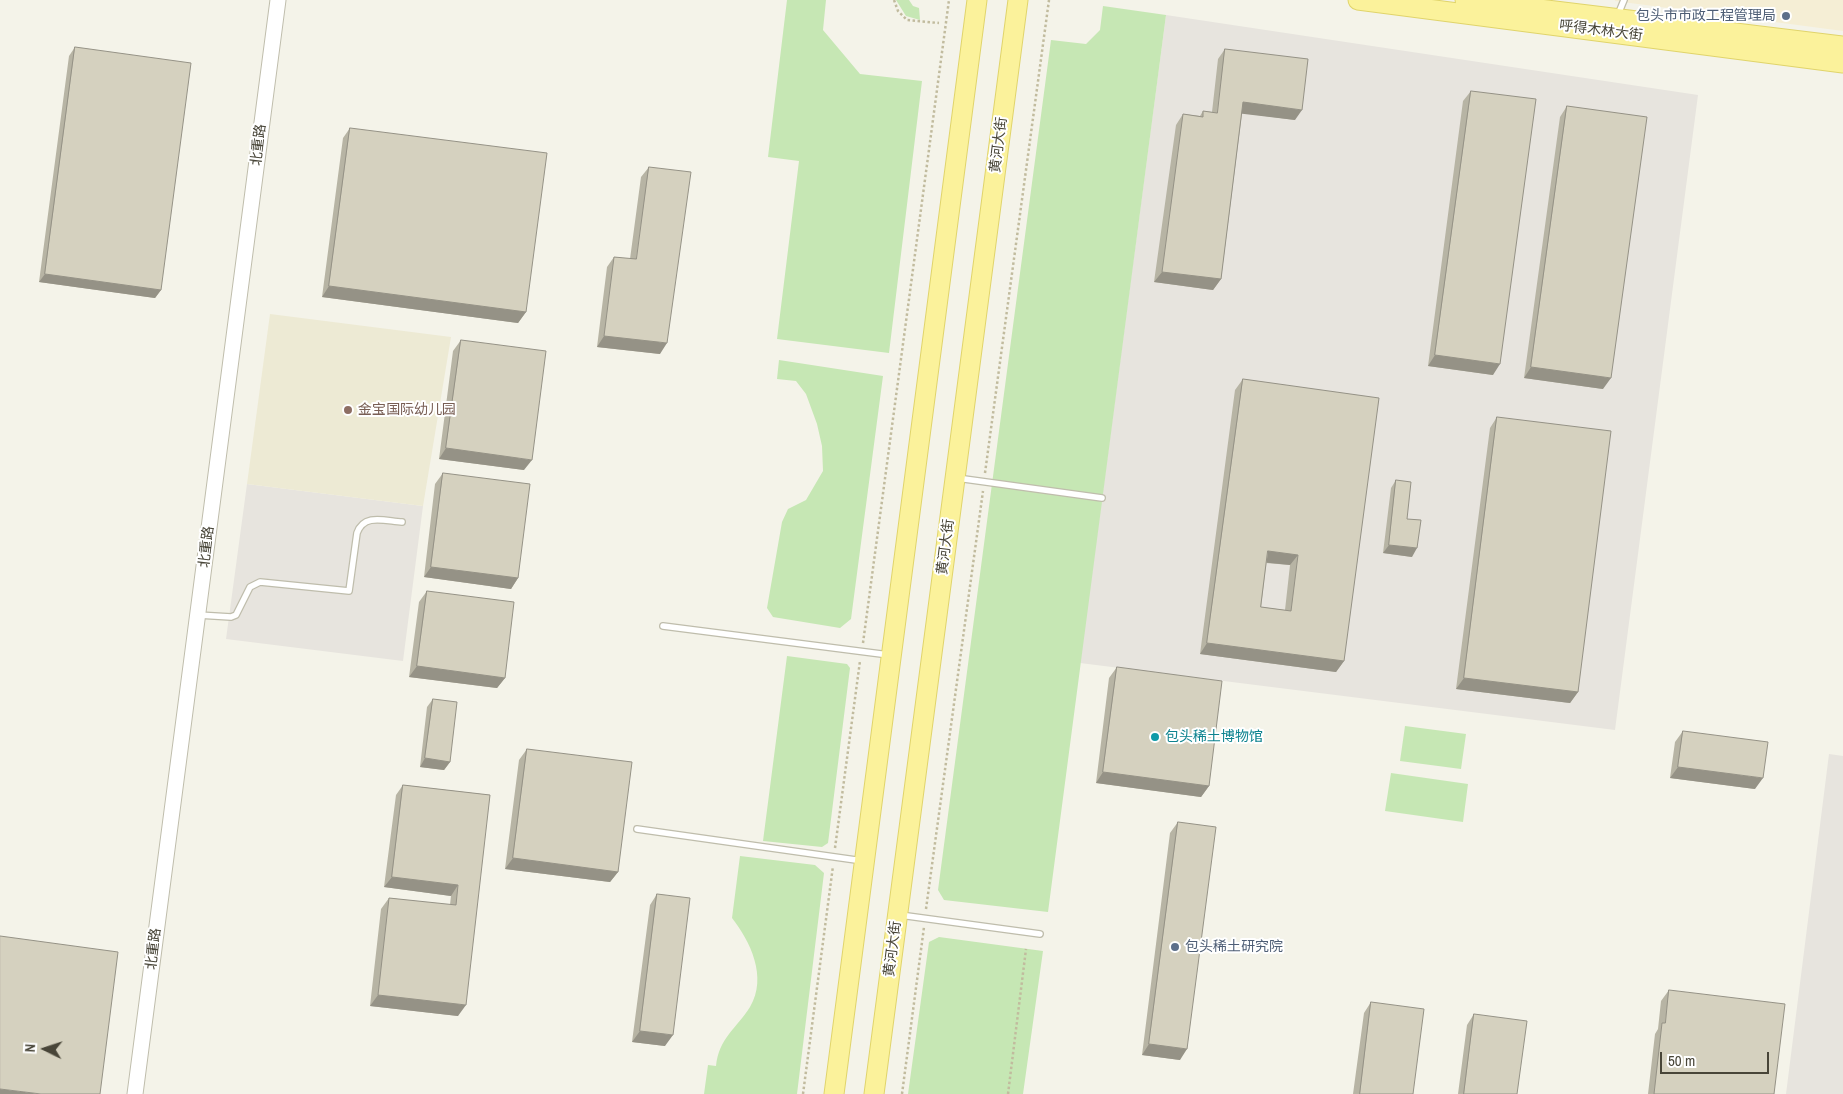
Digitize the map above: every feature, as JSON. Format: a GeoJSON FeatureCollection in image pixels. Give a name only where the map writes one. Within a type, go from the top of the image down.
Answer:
{"type":"FeatureCollection","features":[{"type":"Feature","properties":{"kind":"main road"},"geometry":{"type":"LineString","coordinates":[[834,1094],[976,0]]}},
{"type":"Feature","properties":{"kind":"main road","name":"黄河大街"},"geometry":{"type":"LineString","coordinates":[[874,1094],[1018,0]]}},
{"type":"Feature","properties":{"kind":"main road","name":"呼得木林大街"},"geometry":{"type":"LineString","coordinates":[[1358,0],[1843,63]]}},
{"type":"Feature","properties":{"kind":"main road","name":"呼得木林大街"},"geometry":{"type":"LineString","coordinates":[[1465,0],[1843,46]]}},
{"type":"Feature","properties":{"kind":"street","name":"北重路"},"geometry":{"type":"LineString","coordinates":[[135,1094],[278,0]]}},
{"type":"Feature","properties":{"kind":"lane"},"geometry":{"type":"LineString","coordinates":[[1616,18],[1624,0]]}},
{"type":"Feature","properties":{"kind":"lane"},"geometry":{"type":"LineString","coordinates":[[955,478],[1102,498]]}},
{"type":"Feature","properties":{"kind":"lane"},"geometry":{"type":"LineString","coordinates":[[198,614],[231,617],[236,615],[247,591],[253,584],[260,582],[349,591],[357,533],[361,525],[370,520],[402,522]]}},
{"type":"Feature","properties":{"kind":"lane"},"geometry":{"type":"LineString","coordinates":[[663,626],[891,656]]}},
{"type":"Feature","properties":{"kind":"lane"},"geometry":{"type":"LineString","coordinates":[[637,828],[865,861]]}},
{"type":"Feature","properties":{"kind":"lane"},"geometry":{"type":"LineString","coordinates":[[898,914],[1040,934]]}},
{"type":"Feature","properties":{"kind":"path"},"geometry":{"type":"LineString","coordinates":[[894,0],[898,11],[907,20],[939,23]]}},
{"type":"Feature","properties":{"kind":"path"},"geometry":{"type":"LineString","coordinates":[[802,1094],[949,0]]}},
{"type":"Feature","properties":{"kind":"path"},"geometry":{"type":"LineString","coordinates":[[902,1094],[1049,0]]}},
{"type":"Feature","properties":{"kind":"path"},"geometry":{"type":"LineString","coordinates":[[1008,1094],[1026,949]]}},
{"type":"Feature","properties":{"kind":"shaded area","name":"包头市市政工程管理局"},"geometry":{"type":"Polygon","coordinates":[[[1615,0],[1843,0],[1843,31],[1615,1],[1615,0]]]}},
{"type":"Feature","properties":{"kind":"shaded area"},"geometry":{"type":"Polygon","coordinates":[[[1166,15],[1698,95],[1615,730],[1080,663],[1166,15]]]}},
{"type":"Feature","properties":{"kind":"shaded area","name":"金宝国际幼儿园"},"geometry":{"type":"Polygon","coordinates":[[[270,314],[451,337],[423,506],[247,484],[270,314]]]}},
{"type":"Feature","properties":{"kind":"shaded area"},"geometry":{"type":"Polygon","coordinates":[[[247,484],[423,506],[403,661],[226,639],[247,484]]]}},
{"type":"Feature","properties":{"kind":"shaded area"},"geometry":{"type":"Polygon","coordinates":[[[1829,754],[1843,756],[1843,1094],[1786,1094],[1829,754]]]}},
{"type":"Feature","properties":{"kind":"green space"},"geometry":{"type":"Polygon","coordinates":[[[787,0],[826,0],[823,30],[860,74],[922,81],[889,353],[777,339],[799,161],[768,157],[787,0]]]}},
{"type":"Feature","properties":{"kind":"green space"},"geometry":{"type":"Polygon","coordinates":[[[896,0],[909,0],[913,6],[919,8],[920,20],[906,16],[896,0]]]}},
{"type":"Feature","properties":{"kind":"green space"},"geometry":{"type":"Polygon","coordinates":[[[1103,6],[1166,15],[1048,912],[944,900],[938,890],[1051,40],[1086,44],[1100,30],[1103,6]]]}},
{"type":"Feature","properties":{"kind":"green space"},"geometry":{"type":"Polygon","coordinates":[[[779,360],[883,376],[851,619],[840,628],[773,617],[767,608],[782,522],[788,509],[806,500],[823,471],[822,446],[817,424],[806,394],[796,381],[777,379],[779,360]]]}},
{"type":"Feature","properties":{"kind":"green space"},"geometry":{"type":"Polygon","coordinates":[[[787,656],[847,664],[850,668],[828,843],[822,847],[763,841],[787,656]]]}},
{"type":"Feature","properties":{"kind":"green space"},"geometry":{"type":"Polygon","coordinates":[[[1405,726],[1466,734],[1461,769],[1400,761],[1405,726]]]}},
{"type":"Feature","properties":{"kind":"green space"},"geometry":{"type":"Polygon","coordinates":[[[1391,773],[1468,784],[1463,822],[1385,811],[1391,773]]]}},
{"type":"Feature","properties":{"kind":"green space"},"geometry":{"type":"Polygon","coordinates":[[[740,856],[815,865],[824,873],[797,1094],[704,1094],[708,1065],[716,1066],[724,1041],[750,1007],[755,996],[757,984],[757,972],[750,948],[732,918],[740,856]]]}},
{"type":"Feature","properties":{"kind":"green space"},"geometry":{"type":"Polygon","coordinates":[[[939,937],[1043,951],[1023,1094],[908,1094],[929,942],[939,937]]]}},
{"type":"Feature","properties":{"kind":"building"},"geometry":{"type":"Polygon","coordinates":[[[75,47],[191,63],[161,290],[45,274],[75,47]]]}},
{"type":"Feature","properties":{"kind":"building"},"geometry":{"type":"Polygon","coordinates":[[[1225,49],[1308,59],[1302,110],[1243,102],[1221,279],[1162,272],[1183,114],[1203,117],[1203,111],[1217,113],[1225,49]]]}},
{"type":"Feature","properties":{"kind":"building"},"geometry":{"type":"Polygon","coordinates":[[[1471,91],[1536,99],[1500,364],[1435,355],[1471,91]]]}},
{"type":"Feature","properties":{"kind":"building"},"geometry":{"type":"Polygon","coordinates":[[[1567,106],[1647,117],[1611,378],[1531,367],[1567,106]]]}},
{"type":"Feature","properties":{"kind":"building"},"geometry":{"type":"Polygon","coordinates":[[[350,128],[547,153],[526,312],[329,286],[350,128]]]}},
{"type":"Feature","properties":{"kind":"building"},"geometry":{"type":"Polygon","coordinates":[[[649,167],[691,172],[667,343],[604,336],[614,257],[636,259],[649,167]]]}},
{"type":"Feature","properties":{"kind":"building"},"geometry":{"type":"Polygon","coordinates":[[[461,340],[546,351],[532,460],[446,448],[461,340]]]}},
{"type":"Feature","properties":{"kind":"building"},"geometry":{"type":"Polygon","coordinates":[[[1243,379],[1379,398],[1344,661],[1207,643],[1243,379]],[[1268,551],[1261,607],[1291,611],[1298,555],[1268,551]]]}},
{"type":"Feature","properties":{"kind":"building"},"geometry":{"type":"Polygon","coordinates":[[[1497,417],[1611,431],[1578,692],[1464,678],[1497,417]]]}},
{"type":"Feature","properties":{"kind":"building"},"geometry":{"type":"Polygon","coordinates":[[[443,473],[530,484],[518,578],[431,567],[443,473]]]}},
{"type":"Feature","properties":{"kind":"building"},"geometry":{"type":"Polygon","coordinates":[[[1396,480],[1411,482],[1407,519],[1421,520],[1417,548],[1389,545],[1396,480]]]}},
{"type":"Feature","properties":{"kind":"building"},"geometry":{"type":"Polygon","coordinates":[[[427,591],[514,602],[505,678],[417,666],[427,591]]]}},
{"type":"Feature","properties":{"kind":"building","name":"包头稀土博物馆"},"geometry":{"type":"Polygon","coordinates":[[[1117,667],[1222,681],[1209,786],[1103,772],[1117,667]]]}},
{"type":"Feature","properties":{"kind":"building"},"geometry":{"type":"Polygon","coordinates":[[[433,699],[457,702],[450,762],[425,758],[433,699]]]}},
{"type":"Feature","properties":{"kind":"building"},"geometry":{"type":"Polygon","coordinates":[[[1683,731],[1768,742],[1763,778],[1678,767],[1683,731]]]}},
{"type":"Feature","properties":{"kind":"building"},"geometry":{"type":"Polygon","coordinates":[[[527,749],[632,762],[618,872],[513,858],[527,749]]]}},
{"type":"Feature","properties":{"kind":"building"},"geometry":{"type":"Polygon","coordinates":[[[403,785],[490,795],[466,1005],[378,995],[389,898],[456,905],[458,885],[392,877],[403,785]]]}},
{"type":"Feature","properties":{"kind":"building","name":"包头稀土研究院"},"geometry":{"type":"Polygon","coordinates":[[[1178,822],[1216,827],[1187,1049],[1149,1044],[1178,822]]]}},
{"type":"Feature","properties":{"kind":"building"},"geometry":{"type":"Polygon","coordinates":[[[657,894],[690,898],[673,1035],[640,1031],[657,894]]]}},
{"type":"Feature","properties":{"kind":"building"},"geometry":{"type":"Polygon","coordinates":[[[0,936],[118,952],[100,1094],[41,1094],[0,1089],[0,936]]]}},
{"type":"Feature","properties":{"kind":"building"},"geometry":{"type":"Polygon","coordinates":[[[1669,990],[1785,1004],[1774,1094],[1654,1094],[1662,1023],[1665,1023],[1669,990]]]}},
{"type":"Feature","properties":{"kind":"building"},"geometry":{"type":"Polygon","coordinates":[[[1371,1002],[1424,1009],[1413,1094],[1360,1094],[1371,1002]]]}},
{"type":"Feature","properties":{"kind":"building"},"geometry":{"type":"Polygon","coordinates":[[[1474,1014],[1527,1021],[1517,1094],[1464,1094],[1474,1014]]]}},
{"type":"Feature","properties":{"kind":"place","name":"包头市市政工程管理局"},"geometry":{"type":"Point","coordinates":[1786,16]}},
{"type":"Feature","properties":{"kind":"place","name":"金宝国际幼儿园"},"geometry":{"type":"Point","coordinates":[348,410]}},
{"type":"Feature","properties":{"kind":"place","name":"包头稀土博物馆"},"geometry":{"type":"Point","coordinates":[1155,737]}},
{"type":"Feature","properties":{"kind":"place","name":"包头稀土研究院"},"geometry":{"type":"Point","coordinates":[1175,947]}}]}
